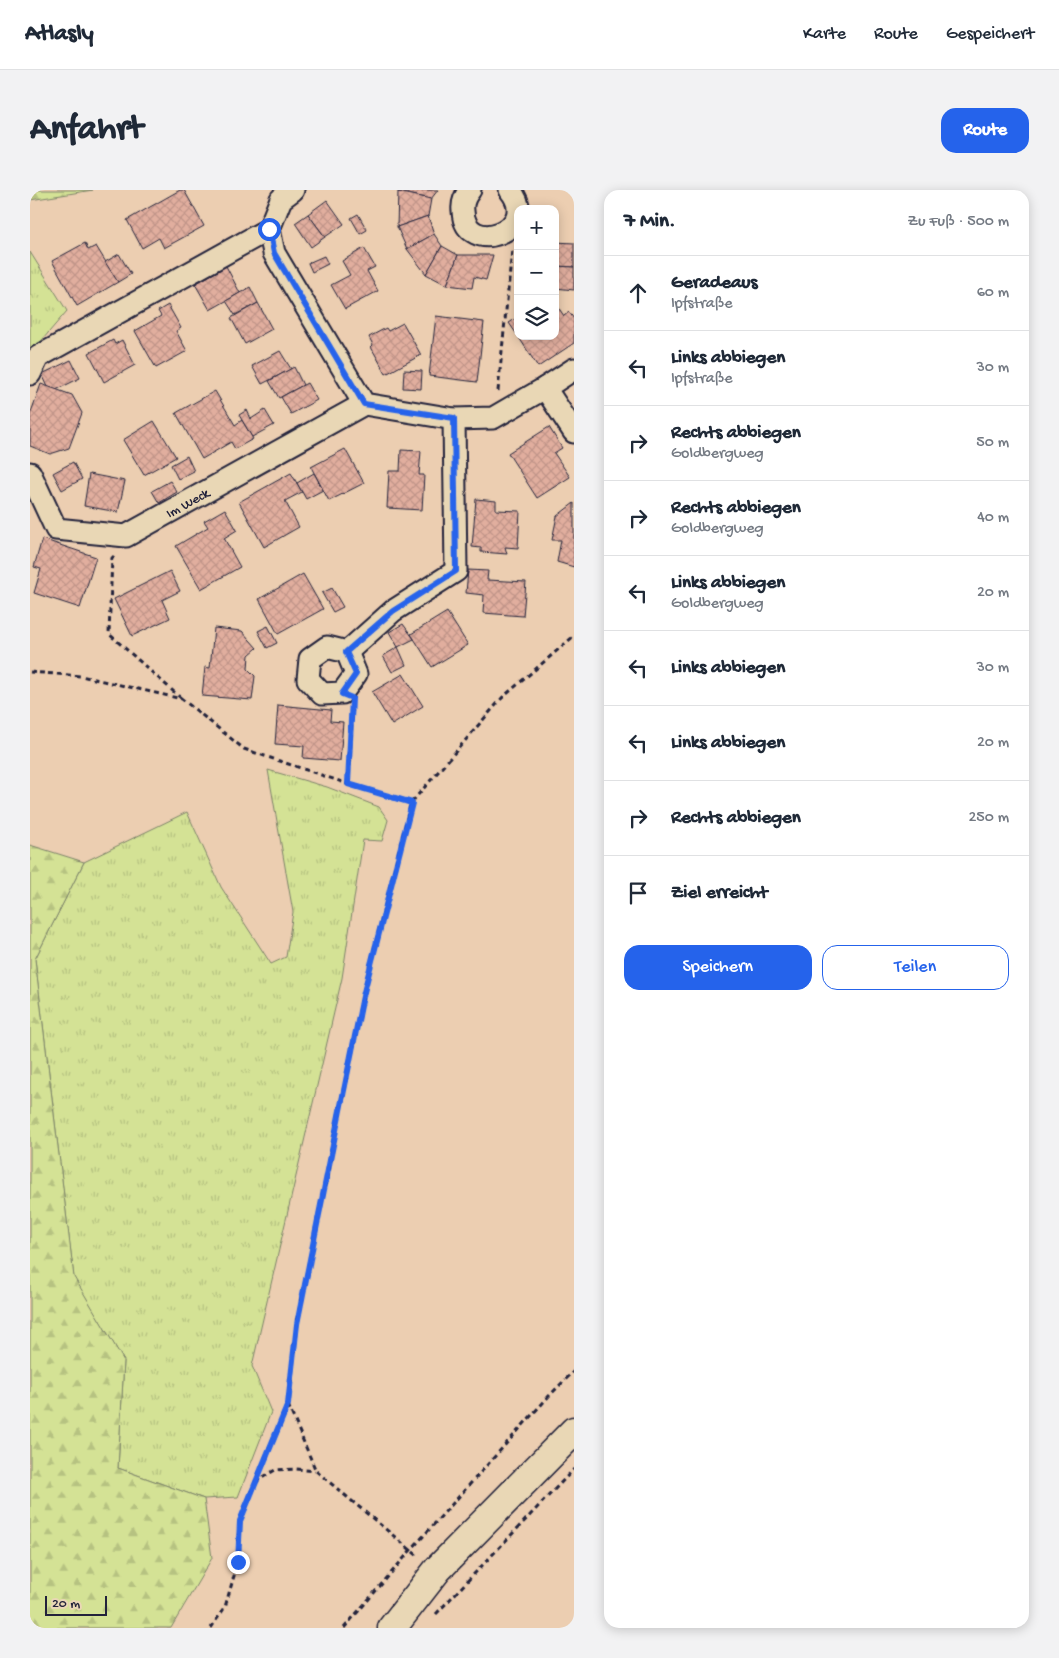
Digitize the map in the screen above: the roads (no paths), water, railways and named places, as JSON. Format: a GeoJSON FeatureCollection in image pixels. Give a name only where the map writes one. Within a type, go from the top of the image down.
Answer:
{"type":"FeatureCollection","features":[{"type":"Feature","properties":{"kind":"main road"},"geometry":{"type":"LineString","coordinates":[[392,1628],[438,1569],[574,1430]]}},
{"type":"Feature","properties":{"kind":"street"},"geometry":{"type":"LineString","coordinates":[[293,190],[282,199],[269,229],[274,253],[364,404],[454,418],[493,418],[574,369]]}},
{"type":"Feature","properties":{"kind":"street"},"geometry":{"type":"LineString","coordinates":[[470,190],[462,203],[463,217],[468,226],[483,236],[502,234],[515,222],[518,213],[513,191]]}},
{"type":"Feature","properties":{"kind":"street"},"geometry":{"type":"LineString","coordinates":[[30,374],[38,357],[269,229]]}},
{"type":"Feature","properties":{"kind":"street"},"geometry":{"type":"LineString","coordinates":[[545,388],[574,432]]}},
{"type":"Feature","properties":{"kind":"street","name":"Im Weck"},"geometry":{"type":"LineString","coordinates":[[30,473],[56,529],[126,536],[364,404]]}},
{"type":"Feature","properties":{"kind":"street"},"geometry":{"type":"LineString","coordinates":[[346,652],[393,611],[456,571],[454,418]]}},
{"type":"Feature","properties":{"kind":"street"},"geometry":{"type":"LineString","coordinates":[[327,647],[346,652],[356,674],[342,694],[322,694],[308,679],[310,659],[327,647]]}}]}
